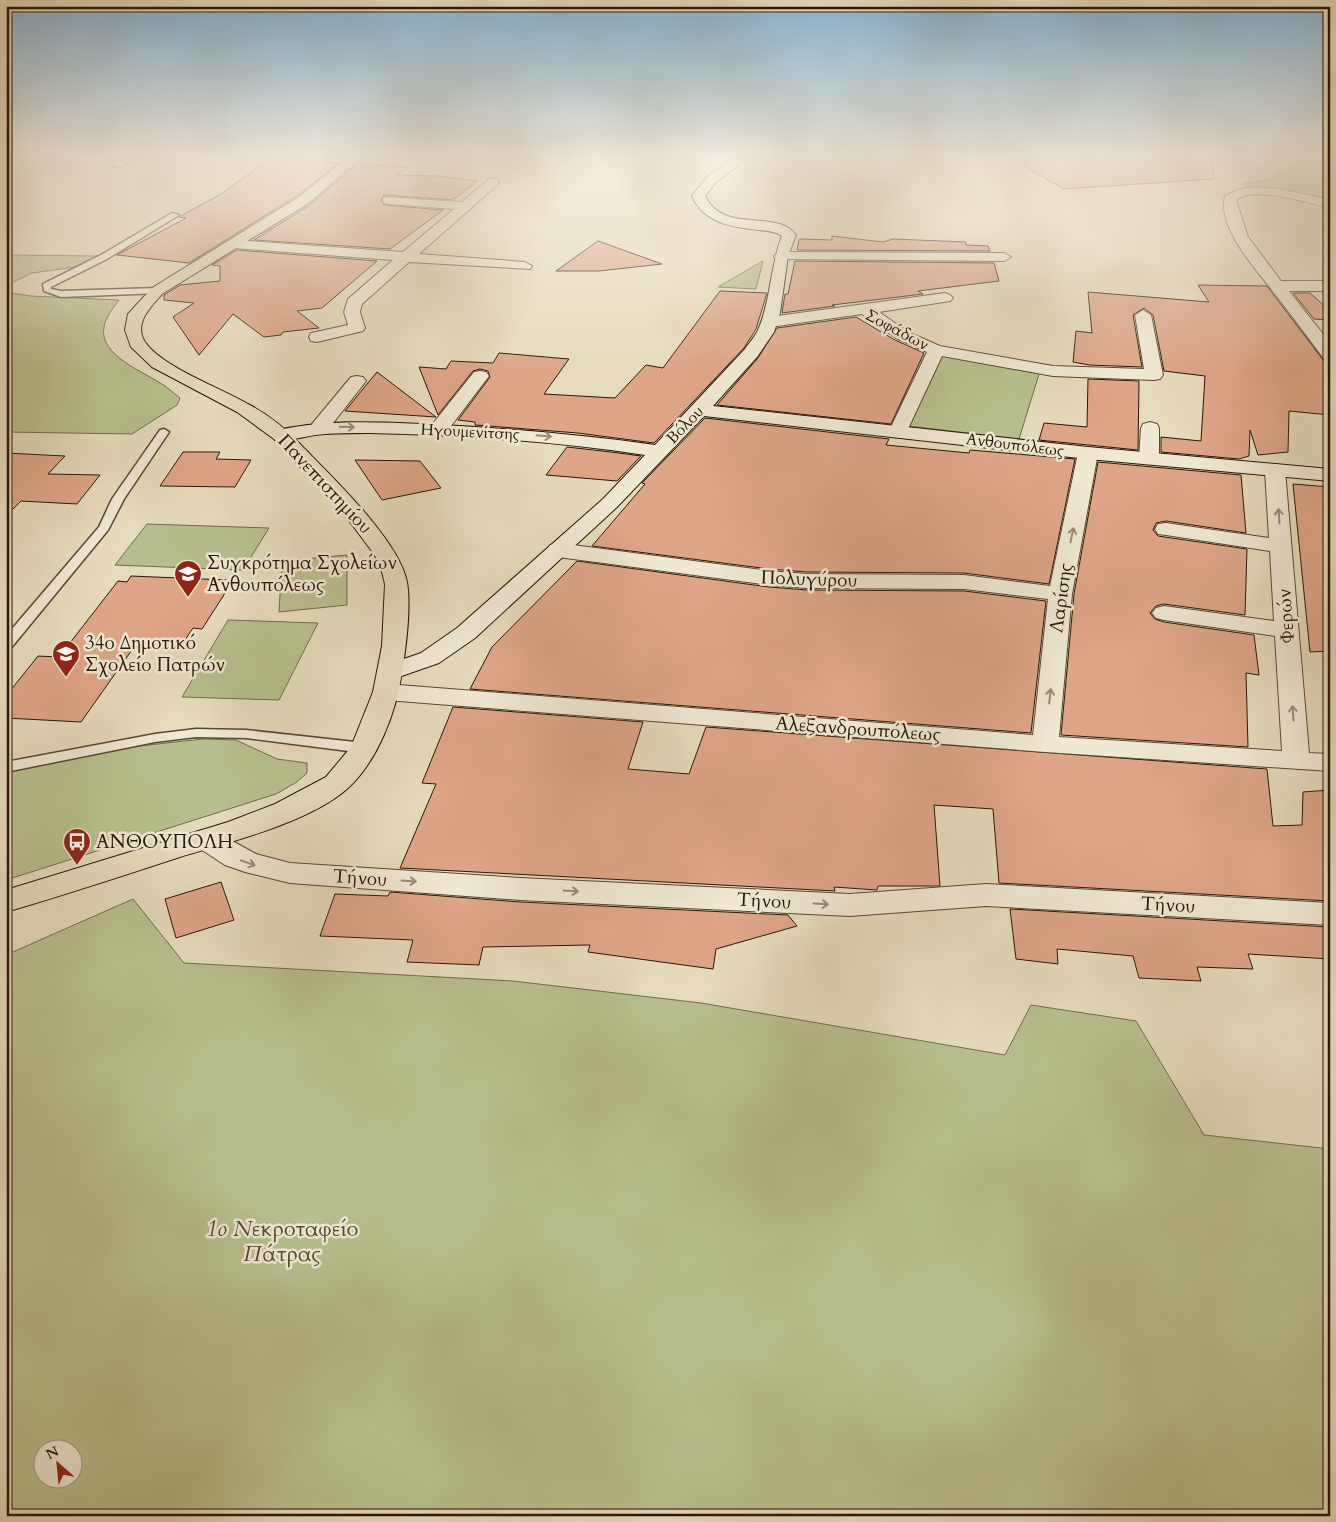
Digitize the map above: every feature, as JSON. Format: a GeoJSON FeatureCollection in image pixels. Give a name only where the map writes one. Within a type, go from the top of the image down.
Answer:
{"type":"FeatureCollection","features":[{"type":"Feature","properties":{"kind":"main road","name":"Πανεπιστημίου"},"geometry":{"type":"LineString","coordinates":[[6,901],[262,821],[318,794],[343,776],[364,748],[388,682],[397,595],[392,568],[366,526],[281,435],[243,408],[162,366],[147,355],[137,343],[132,323],[141,307],[157,291],[259,228]]}},
{"type":"Feature","properties":{"kind":"street"},"geometry":{"type":"LineString","coordinates":[[316,337],[356,328],[352,312],[354,302],[439,228]]}},
{"type":"Feature","properties":{"kind":"street","name":"Βόλου"},"geometry":{"type":"LineString","coordinates":[[388,682],[446,648],[490,612],[610,503],[700,410],[760,344],[770,322],[781,256],[789,234],[788,232],[769,228]]}},
{"type":"Feature","properties":{"kind":"street"},"geometry":{"type":"LineString","coordinates":[[1238,228],[1241,240],[1252,258],[1277,286],[1330,355]]}},
{"type":"Feature","properties":{"kind":"street"},"geometry":{"type":"LineString","coordinates":[[234,244],[525,266]]}},
{"type":"Feature","properties":{"kind":"street"},"geometry":{"type":"LineString","coordinates":[[781,256],[1004,257]]}},
{"type":"Feature","properties":{"kind":"street"},"geometry":{"type":"LineString","coordinates":[[1277,286],[1330,286]]}},
{"type":"Feature","properties":{"kind":"street"},"geometry":{"type":"LineString","coordinates":[[866,310],[945,298]]}},
{"type":"Feature","properties":{"kind":"street","name":"Σοφάδων"},"geometry":{"type":"LineString","coordinates":[[770,322],[866,310],[902,335],[936,350],[1053,371],[1154,375],[1143,315]]}},
{"type":"Feature","properties":{"kind":"street"},"geometry":{"type":"LineString","coordinates":[[898,431],[936,350]]}},
{"type":"Feature","properties":{"kind":"street"},"geometry":{"type":"LineString","coordinates":[[438,430],[480,376]]}},
{"type":"Feature","properties":{"kind":"street"},"geometry":{"type":"LineString","coordinates":[[318,428],[357,381]]}},
{"type":"Feature","properties":{"kind":"street","name":"Ανθουπόλεως"},"geometry":{"type":"LineString","coordinates":[[700,410],[1088,453],[1330,475]]}},
{"type":"Feature","properties":{"kind":"street","name":"Ηγουμενίτσης"},"geometry":{"type":"LineString","coordinates":[[281,435],[318,428],[347,426],[438,430],[571,439],[660,452]]}},
{"type":"Feature","properties":{"kind":"street"},"geometry":{"type":"LineString","coordinates":[[1149,459],[1150,428]]}},
{"type":"Feature","properties":{"kind":"street","name":"Λαρίσης"},"geometry":{"type":"LineString","coordinates":[[1045,744],[1060,594],[1088,453]]}},
{"type":"Feature","properties":{"kind":"street","name":"Φερών"},"geometry":{"type":"LineString","coordinates":[[1275,470],[1296,762]]}},
{"type":"Feature","properties":{"kind":"street"},"geometry":{"type":"LineString","coordinates":[[1166,529],[1281,546]]}},
{"type":"Feature","properties":{"kind":"street","name":"Πολυγύρου"},"geometry":{"type":"LineString","coordinates":[[558,550],[769,578],[807,581],[964,582],[1060,594]]}},
{"type":"Feature","properties":{"kind":"street"},"geometry":{"type":"LineString","coordinates":[[1164,613],[1287,630]]}},
{"type":"Feature","properties":{"kind":"street","name":"Αλεξανδρουπόλεως"},"geometry":{"type":"LineString","coordinates":[[388,682],[1045,744],[1330,763]]}},
{"type":"Feature","properties":{"kind":"street","name":"Τήνου"},"geometry":{"type":"LineString","coordinates":[[206,839],[242,862],[290,873],[500,888],[850,905],[996,895],[1330,914]]}},
{"type":"Feature","properties":{"kind":"lane"},"geometry":{"type":"LineString","coordinates":[[153,228],[104,257],[46,286],[48,291],[60,294],[157,291]]}},
{"type":"Feature","properties":{"kind":"lane"},"geometry":{"type":"LineString","coordinates":[[6,644],[104,528],[118,499],[164,432]]}},
{"type":"Feature","properties":{"kind":"lane"},"geometry":{"type":"LineString","coordinates":[[6,768],[147,740],[196,733],[238,733],[364,748]]}},
{"type":"Feature","properties":{"kind":"green space"},"geometry":{"type":"Polygon","coordinates":[[[6,255],[97,256],[76,267],[32,273],[11,283],[12,293],[31,296],[119,300],[110,313],[104,327],[104,337],[108,347],[116,355],[165,386],[180,398],[177,405],[132,434],[6,432],[6,255]]]}},
{"type":"Feature","properties":{"kind":"green space"},"geometry":{"type":"Polygon","coordinates":[[[763,261],[756,289],[718,287],[763,261]]]}},
{"type":"Feature","properties":{"kind":"green space"},"geometry":{"type":"Polygon","coordinates":[[[941,355],[1040,371],[1019,439],[908,426],[941,355]]]}},
{"type":"Feature","properties":{"kind":"green space"},"geometry":{"type":"Polygon","coordinates":[[[147,524],[269,528],[243,570],[115,565],[147,524]]]}},
{"type":"Feature","properties":{"kind":"green space"},"geometry":{"type":"Polygon","coordinates":[[[347,555],[347,605],[279,612],[282,561],[347,555]]]}},
{"type":"Feature","properties":{"kind":"green space"},"geometry":{"type":"Polygon","coordinates":[[[228,620],[318,623],[279,700],[182,697],[228,620]]]}},
{"type":"Feature","properties":{"kind":"green space"},"geometry":{"type":"Polygon","coordinates":[[[203,739],[236,740],[277,759],[307,763],[307,773],[297,782],[276,794],[6,880],[6,771],[139,746],[203,739]]]}},
{"type":"Feature","properties":{"kind":"green space","name":"1o Νεκροταφείο Πάτρας"},"geometry":{"type":"Polygon","coordinates":[[[133,899],[184,963],[513,981],[701,1003],[1005,1055],[1031,1005],[1136,1021],[1204,1135],[1330,1149],[1330,1516],[6,1516],[6,955],[133,899]]]}},
{"type":"Feature","properties":{"kind":"building"},"geometry":{"type":"Polygon","coordinates":[[[167,228],[245,228],[189,263],[117,255],[167,228]]]}},
{"type":"Feature","properties":{"kind":"building"},"geometry":{"type":"Polygon","coordinates":[[[273,228],[419,228],[390,249],[254,240],[273,228]]]}},
{"type":"Feature","properties":{"kind":"building"},"geometry":{"type":"Polygon","coordinates":[[[832,236],[883,242],[893,239],[966,242],[966,245],[988,246],[990,251],[797,250],[799,239],[832,240],[832,236]]]}},
{"type":"Feature","properties":{"kind":"building"},"geometry":{"type":"Polygon","coordinates":[[[598,241],[662,264],[599,271],[556,271],[598,241]]]}},
{"type":"Feature","properties":{"kind":"building"},"geometry":{"type":"Polygon","coordinates":[[[237,250],[377,261],[322,308],[297,311],[319,328],[283,332],[281,335],[264,337],[233,314],[199,355],[173,317],[194,303],[164,300],[164,295],[180,285],[220,281],[220,266],[212,265],[237,250]]]}},
{"type":"Feature","properties":{"kind":"building"},"geometry":{"type":"Polygon","coordinates":[[[795,261],[994,263],[999,281],[918,291],[923,294],[782,313],[785,294],[788,294],[795,261]]]}},
{"type":"Feature","properties":{"kind":"building"},"geometry":{"type":"Polygon","coordinates":[[[1198,285],[1267,286],[1330,369],[1330,415],[1289,411],[1288,452],[1258,455],[1250,430],[1249,456],[1239,459],[1161,452],[1161,437],[1201,441],[1205,376],[1164,371],[1153,315],[1144,308],[1133,315],[1142,367],[1089,365],[1073,362],[1076,331],[1092,333],[1088,292],[1209,302],[1198,285]]]}},
{"type":"Feature","properties":{"kind":"building"},"geometry":{"type":"Polygon","coordinates":[[[720,291],[767,293],[756,329],[744,348],[654,443],[578,433],[475,425],[475,422],[458,420],[490,377],[488,371],[480,369],[473,371],[438,415],[419,367],[446,369],[451,361],[493,363],[499,353],[569,359],[544,394],[615,398],[646,365],[663,368],[720,291]]]}},
{"type":"Feature","properties":{"kind":"building"},"geometry":{"type":"Polygon","coordinates":[[[1293,293],[1310,293],[1330,311],[1330,320],[1314,319],[1293,293]]]}},
{"type":"Feature","properties":{"kind":"building"},"geometry":{"type":"Polygon","coordinates":[[[856,317],[895,340],[924,353],[891,424],[717,405],[758,358],[777,328],[856,317]]]}},
{"type":"Feature","properties":{"kind":"building"},"geometry":{"type":"Polygon","coordinates":[[[377,372],[436,417],[345,411],[377,372]]]}},
{"type":"Feature","properties":{"kind":"building"},"geometry":{"type":"Polygon","coordinates":[[[1088,379],[1139,381],[1138,450],[1039,440],[1044,423],[1087,427],[1088,379]]]}},
{"type":"Feature","properties":{"kind":"building"},"geometry":{"type":"Polygon","coordinates":[[[705,418],[889,439],[886,445],[969,453],[970,450],[1075,459],[1049,584],[964,573],[807,572],[769,569],[592,546],[645,484],[642,483],[705,418]]]}},
{"type":"Feature","properties":{"kind":"building"},"geometry":{"type":"Polygon","coordinates":[[[567,447],[641,456],[617,481],[546,475],[567,447]]]}},
{"type":"Feature","properties":{"kind":"building"},"geometry":{"type":"Polygon","coordinates":[[[183,452],[220,452],[216,459],[251,460],[235,487],[160,486],[183,452]]]}},
{"type":"Feature","properties":{"kind":"building"},"geometry":{"type":"Polygon","coordinates":[[[6,453],[65,456],[48,474],[100,475],[77,504],[21,501],[6,516],[6,453]]]}},
{"type":"Feature","properties":{"kind":"building"},"geometry":{"type":"Polygon","coordinates":[[[355,460],[420,461],[441,488],[382,500],[355,460]]]}},
{"type":"Feature","properties":{"kind":"building"},"geometry":{"type":"Polygon","coordinates":[[[1098,462],[1241,475],[1246,533],[1166,521],[1156,523],[1153,530],[1158,536],[1247,549],[1245,615],[1164,604],[1156,606],[1150,613],[1155,619],[1164,622],[1254,635],[1259,675],[1246,673],[1248,747],[1061,735],[1074,594],[1098,462]]]}},
{"type":"Feature","properties":{"kind":"building"},"geometry":{"type":"Polygon","coordinates":[[[1293,484],[1330,487],[1330,651],[1310,652],[1293,484]]]}},
{"type":"Feature","properties":{"kind":"building"},"geometry":{"type":"Polygon","coordinates":[[[577,561],[769,587],[807,590],[964,591],[1046,601],[1031,733],[470,689],[492,647],[577,561]]]}},
{"type":"Feature","properties":{"kind":"building"},"geometry":{"type":"Polygon","coordinates":[[[131,576],[227,580],[223,587],[229,587],[202,629],[193,628],[179,649],[134,647],[81,722],[6,718],[6,696],[38,656],[59,657],[118,581],[127,582],[131,576]]]}},
{"type":"Feature","properties":{"kind":"building"},"geometry":{"type":"Polygon","coordinates":[[[453,707],[643,722],[628,769],[689,774],[706,727],[1267,769],[1273,826],[1302,825],[1303,792],[1330,790],[1330,901],[999,883],[993,809],[934,805],[940,886],[878,886],[877,890],[834,887],[835,891],[400,868],[436,784],[422,783],[453,707]]]}},
{"type":"Feature","properties":{"kind":"building"},"geometry":{"type":"Polygon","coordinates":[[[221,882],[234,920],[176,938],[165,899],[221,882]]]}},
{"type":"Feature","properties":{"kind":"building"},"geometry":{"type":"Polygon","coordinates":[[[390,892],[520,902],[788,915],[797,926],[716,949],[713,969],[588,952],[590,945],[483,947],[479,965],[407,962],[413,940],[320,936],[335,894],[388,896],[390,892]]]}},
{"type":"Feature","properties":{"kind":"building"},"geometry":{"type":"Polygon","coordinates":[[[1010,909],[1330,927],[1330,959],[1248,954],[1253,969],[1197,967],[1201,981],[1139,978],[1133,956],[1057,949],[1058,964],[1016,959],[1010,909]]]}},
{"type":"Feature","properties":{"kind":"place","name":"Συγκρότημα Σχολείων Ανθουπόλεως"},"geometry":{"type":"Point","coordinates":[188,598]}},
{"type":"Feature","properties":{"kind":"place","name":"34ο Δημοτικό Σχολείο Πατρών"},"geometry":{"type":"Point","coordinates":[66,678]}},
{"type":"Feature","properties":{"kind":"place","name":"ΑΝΘΟΥΠΟΛΗ"},"geometry":{"type":"Point","coordinates":[77,866]}}]}
